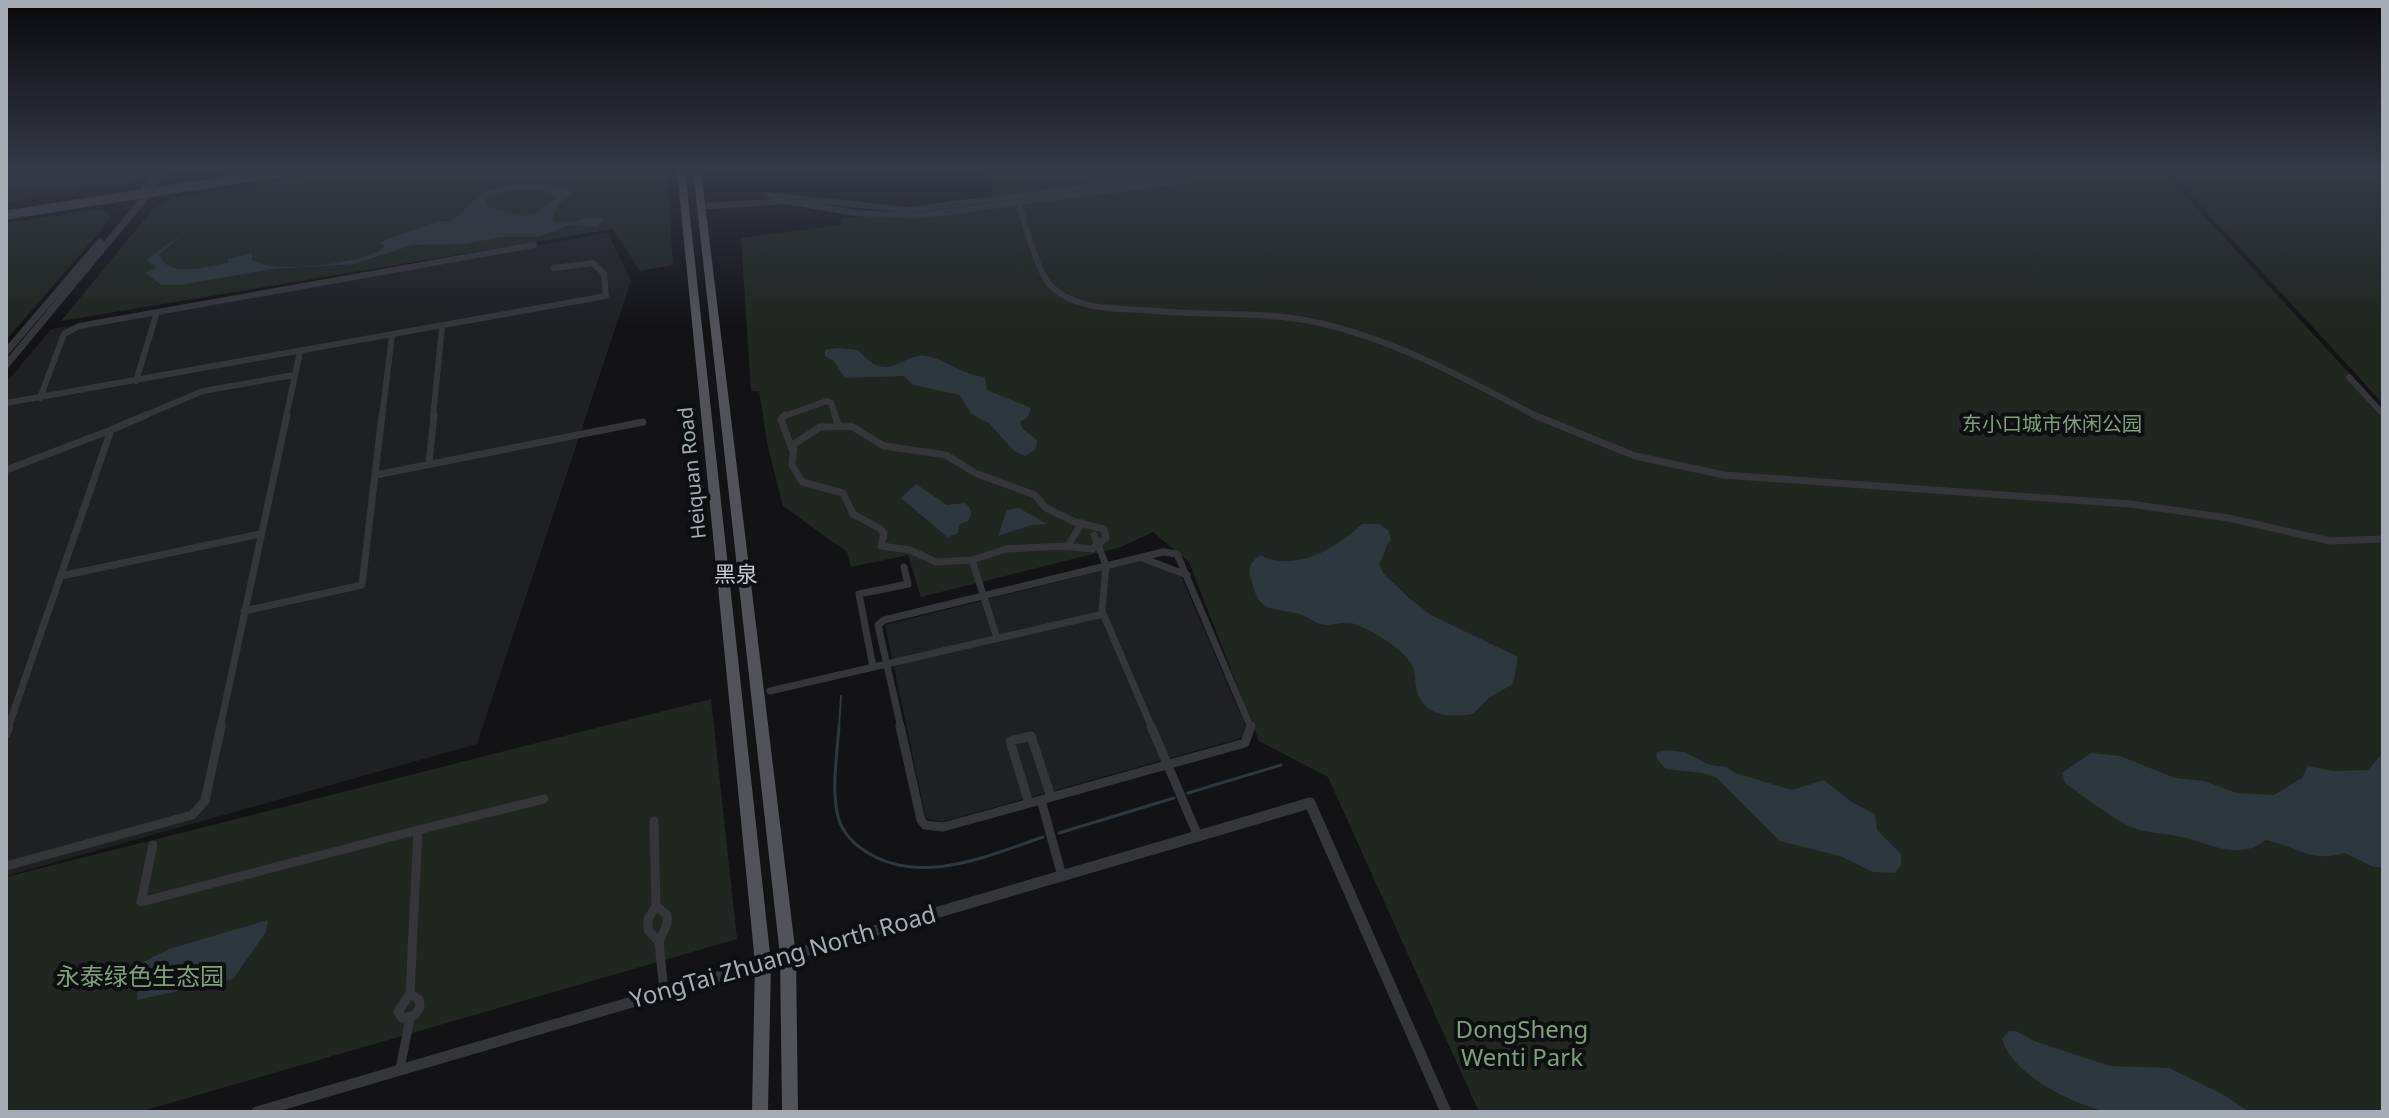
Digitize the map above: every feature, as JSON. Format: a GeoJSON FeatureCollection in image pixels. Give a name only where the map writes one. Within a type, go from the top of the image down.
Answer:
{"type":"FeatureCollection","features":[{"type":"Feature","properties":{"kind":"main road","name":"Heiquan Road"},"geometry":{"type":"LineString","coordinates":[[687,222],[763,963]]}},
{"type":"Feature","properties":{"kind":"main road","name":"Heiquan Road"},"geometry":{"type":"LineString","coordinates":[[705,222],[788,956]]}},
{"type":"Feature","properties":{"kind":"main road"},"geometry":{"type":"LineString","coordinates":[[788,956],[790,1112]]}},
{"type":"Feature","properties":{"kind":"main road"},"geometry":{"type":"LineString","coordinates":[[760,1112],[763,963]]}},
{"type":"Feature","properties":{"kind":"street"},"geometry":{"type":"LineString","coordinates":[[6,352],[119,222]]}},
{"type":"Feature","properties":{"kind":"street"},"geometry":{"type":"LineString","coordinates":[[6,365],[121,222]]}},
{"type":"Feature","properties":{"kind":"street"},"geometry":{"type":"LineString","coordinates":[[1024,222],[1051,287],[1085,305],[1185,314],[1273,316],[1315,322],[1378,341],[1442,367],[1539,418],[1635,456],[1724,475],[2130,504],[2228,518],[2330,541],[2383,539]]}},
{"type":"Feature","properties":{"kind":"street"},"geometry":{"type":"LineString","coordinates":[[40,398],[64,334],[79,326],[534,245]]}},
{"type":"Feature","properties":{"kind":"street"},"geometry":{"type":"LineString","coordinates":[[6,403],[606,296],[604,274],[593,263],[554,268]]}},
{"type":"Feature","properties":{"kind":"street"},"geometry":{"type":"LineString","coordinates":[[136,381],[157,312]]}},
{"type":"Feature","properties":{"kind":"street"},"geometry":{"type":"LineString","coordinates":[[429,463],[442,327]]}},
{"type":"Feature","properties":{"kind":"street"},"geometry":{"type":"LineString","coordinates":[[244,611],[362,585],[392,336]]}},
{"type":"Feature","properties":{"kind":"street"},"geometry":{"type":"LineString","coordinates":[[6,866],[192,815],[205,801],[300,352]]}},
{"type":"Feature","properties":{"kind":"street"},"geometry":{"type":"LineString","coordinates":[[6,470],[203,391],[294,375]]}},
{"type":"Feature","properties":{"kind":"street"},"geometry":{"type":"LineString","coordinates":[[2349,377],[2383,414]]}},
{"type":"Feature","properties":{"kind":"street"},"geometry":{"type":"LineString","coordinates":[[792,449],[781,420],[783,416],[827,401],[831,403],[838,424]]}},
{"type":"Feature","properties":{"kind":"street"},"geometry":{"type":"LineString","coordinates":[[376,475],[643,422]]}},
{"type":"Feature","properties":{"kind":"street"},"geometry":{"type":"LineString","coordinates":[[838,424],[856,428],[884,446],[946,455],[975,473],[1035,495],[1046,508],[1107,532],[1106,538],[1099,547],[1085,550],[1067,547],[1006,549],[972,560],[944,563],[928,560],[910,550],[885,548],[881,546],[884,534],[881,529],[853,514],[843,493],[802,482],[792,465],[794,444],[811,430],[838,424]]}},
{"type":"Feature","properties":{"kind":"street"},"geometry":{"type":"LineString","coordinates":[[6,734],[111,430]]}},
{"type":"Feature","properties":{"kind":"street"},"geometry":{"type":"LineString","coordinates":[[1067,547],[1082,523]]}},
{"type":"Feature","properties":{"kind":"street"},"geometry":{"type":"LineString","coordinates":[[61,576],[260,534]]}},
{"type":"Feature","properties":{"kind":"street"},"geometry":{"type":"LineString","coordinates":[[1094,535],[1106,565],[1103,614],[1198,836]]}},
{"type":"Feature","properties":{"kind":"street"},"geometry":{"type":"LineString","coordinates":[[1172,552],[1181,558],[1252,729],[1245,743],[943,827],[925,825],[921,820],[878,625],[884,620],[1140,557],[1172,552]]}},
{"type":"Feature","properties":{"kind":"street"},"geometry":{"type":"LineString","coordinates":[[1140,557],[1188,575]]}},
{"type":"Feature","properties":{"kind":"street"},"geometry":{"type":"LineString","coordinates":[[972,560],[997,638]]}},
{"type":"Feature","properties":{"kind":"street"},"geometry":{"type":"LineString","coordinates":[[873,667],[859,594],[908,584],[904,567]]}},
{"type":"Feature","properties":{"kind":"street"},"geometry":{"type":"LineString","coordinates":[[770,691],[1103,614]]}},
{"type":"Feature","properties":{"kind":"street"},"geometry":{"type":"LineString","coordinates":[[1029,803],[1010,741],[1031,736],[1062,876]]}},
{"type":"Feature","properties":{"kind":"street"},"geometry":{"type":"LineString","coordinates":[[153,845],[141,902],[544,799]]}},
{"type":"Feature","properties":{"kind":"street","name":"YongTai Zhuang North Road"},"geometry":{"type":"LineString","coordinates":[[257,1112],[1310,803],[1446,1112]]}},
{"type":"Feature","properties":{"kind":"street"},"geometry":{"type":"LineString","coordinates":[[654,821],[656,906],[648,919],[648,930],[659,942]]}},
{"type":"Feature","properties":{"kind":"street"},"geometry":{"type":"LineString","coordinates":[[400,1069],[410,1018],[418,1011],[420,1004],[410,993],[418,830]]}},
{"type":"Feature","properties":{"kind":"street"},"geometry":{"type":"LineString","coordinates":[[656,906],[667,915],[667,924],[659,942],[664,992]]}},
{"type":"Feature","properties":{"kind":"shaded area"},"geometry":{"type":"Polygon","coordinates":[[[435,222],[601,222],[596,227],[569,225],[539,237],[500,237],[464,244],[412,245],[354,264],[272,269],[181,285],[161,285],[146,273],[157,268],[146,260],[186,231],[159,254],[171,267],[189,269],[228,263],[228,259],[252,253],[252,260],[268,265],[312,266],[364,257],[377,252],[384,246],[380,243],[435,222]]]}},
{"type":"Feature","properties":{"kind":"shaded area"},"geometry":{"type":"Polygon","coordinates":[[[608,233],[631,281],[477,744],[6,876],[6,383],[51,329],[608,233]]]}},
{"type":"Feature","properties":{"kind":"shaded area"},"geometry":{"type":"Polygon","coordinates":[[[825,350],[858,350],[879,366],[887,367],[910,358],[926,356],[985,377],[987,390],[1031,408],[1028,417],[1020,422],[1022,428],[1037,440],[1036,449],[1025,456],[1014,451],[989,423],[971,414],[960,395],[913,385],[904,376],[845,378],[833,360],[825,356],[825,350]]]}},
{"type":"Feature","properties":{"kind":"shaded area"},"geometry":{"type":"Polygon","coordinates":[[[916,484],[947,505],[965,503],[969,507],[970,518],[960,524],[957,534],[947,537],[901,498],[916,484]]]}},
{"type":"Feature","properties":{"kind":"shaded area"},"geometry":{"type":"Polygon","coordinates":[[[1019,508],[1047,524],[1032,525],[998,536],[1007,510],[1019,508]]]}},
{"type":"Feature","properties":{"kind":"shaded area"},"geometry":{"type":"Polygon","coordinates":[[[1362,524],[1379,524],[1388,530],[1391,539],[1379,564],[1383,573],[1409,598],[1431,615],[1518,657],[1513,684],[1489,698],[1473,714],[1448,715],[1432,711],[1417,691],[1412,665],[1393,645],[1377,635],[1350,623],[1324,625],[1260,602],[1250,569],[1260,555],[1287,561],[1315,555],[1340,542],[1362,524]]]}},
{"type":"Feature","properties":{"kind":"shaded area"},"geometry":{"type":"Polygon","coordinates":[[[1145,560],[1181,576],[1247,729],[1242,738],[942,822],[926,818],[885,625],[1145,560]]]}},
{"type":"Feature","properties":{"kind":"shaded area"},"geometry":{"type":"Polygon","coordinates":[[[1666,750],[1684,752],[1710,765],[1726,767],[1735,773],[1792,790],[1824,780],[1850,801],[1875,814],[1877,830],[1901,854],[1901,865],[1895,873],[1873,872],[1840,856],[1780,841],[1717,778],[1703,773],[1666,769],[1656,753],[1666,750]]]}},
{"type":"Feature","properties":{"kind":"shaded area"},"geometry":{"type":"Polygon","coordinates":[[[2091,753],[2120,756],[2175,778],[2204,781],[2237,793],[2274,795],[2302,778],[2308,766],[2332,771],[2368,770],[2383,753],[2383,867],[2374,867],[2345,853],[2313,855],[2266,840],[2245,849],[2224,849],[2175,835],[2134,828],[2111,816],[2065,783],[2062,773],[2091,753]]]}},
{"type":"Feature","properties":{"kind":"shaded area"},"geometry":{"type":"Polygon","coordinates":[[[268,920],[266,932],[233,979],[137,1000],[141,963],[169,949],[268,920]]]}},
{"type":"Feature","properties":{"kind":"shaded area"},"geometry":{"type":"Polygon","coordinates":[[[2009,1031],[2110,1066],[2169,1068],[2224,1095],[2249,1112],[2107,1112],[2093,1108],[2061,1095],[2018,1065],[2002,1039],[2009,1031]]]}},
{"type":"Feature","properties":{"kind":"green space"},"geometry":{"type":"Polygon","coordinates":[[[106,222],[6,340],[6,223],[106,222]]]}},
{"type":"Feature","properties":{"kind":"green space"},"geometry":{"type":"Polygon","coordinates":[[[142,222],[670,222],[673,265],[640,271],[613,229],[61,321],[142,222]]]}},
{"type":"Feature","properties":{"kind":"green space"},"geometry":{"type":"Polygon","coordinates":[[[841,222],[2210,222],[2383,410],[2383,1112],[1479,1112],[1328,777],[1259,741],[1189,562],[1153,532],[1121,547],[921,597],[908,555],[851,567],[847,552],[783,506],[768,447],[759,391],[751,391],[741,238],[841,225],[841,222]]]}},
{"type":"Feature","properties":{"kind":"green space"},"geometry":{"type":"Polygon","coordinates":[[[2216,222],[2383,222],[2383,404],[2216,222]]]}},
{"type":"Feature","properties":{"kind":"green space","name":"永泰绿色生态园"},"geometry":{"type":"Polygon","coordinates":[[[711,699],[737,939],[139,1112],[6,1112],[6,877],[711,699]]]}},
{"type":"Feature","properties":{"kind":"waterway"},"geometry":{"type":"LineString","coordinates":[[839,728],[841,696]]}},
{"type":"Feature","properties":{"kind":"waterway"},"geometry":{"type":"LineString","coordinates":[[839,726],[835,780],[837,812],[847,834],[865,851],[886,862],[908,867],[931,867],[977,859],[1043,837]]}},
{"type":"Feature","properties":{"kind":"waterway"},"geometry":{"type":"LineString","coordinates":[[1188,793],[1281,765]]}},
{"type":"Feature","properties":{"kind":"waterway"},"geometry":{"type":"LineString","coordinates":[[1059,833],[1174,798]]}},
{"type":"Feature","properties":{"kind":"district","name":"黑泉"},"geometry":{"type":"Point","coordinates":[736,574]}},
{"type":"Feature","properties":{"kind":"park label","name":"东小口城市休闲公园"},"geometry":{"type":"Point","coordinates":[2052,424]}},
{"type":"Feature","properties":{"kind":"park label","name":"DongSheng Wenti Park"},"geometry":{"type":"Point","coordinates":[1522,1044]}}]}
